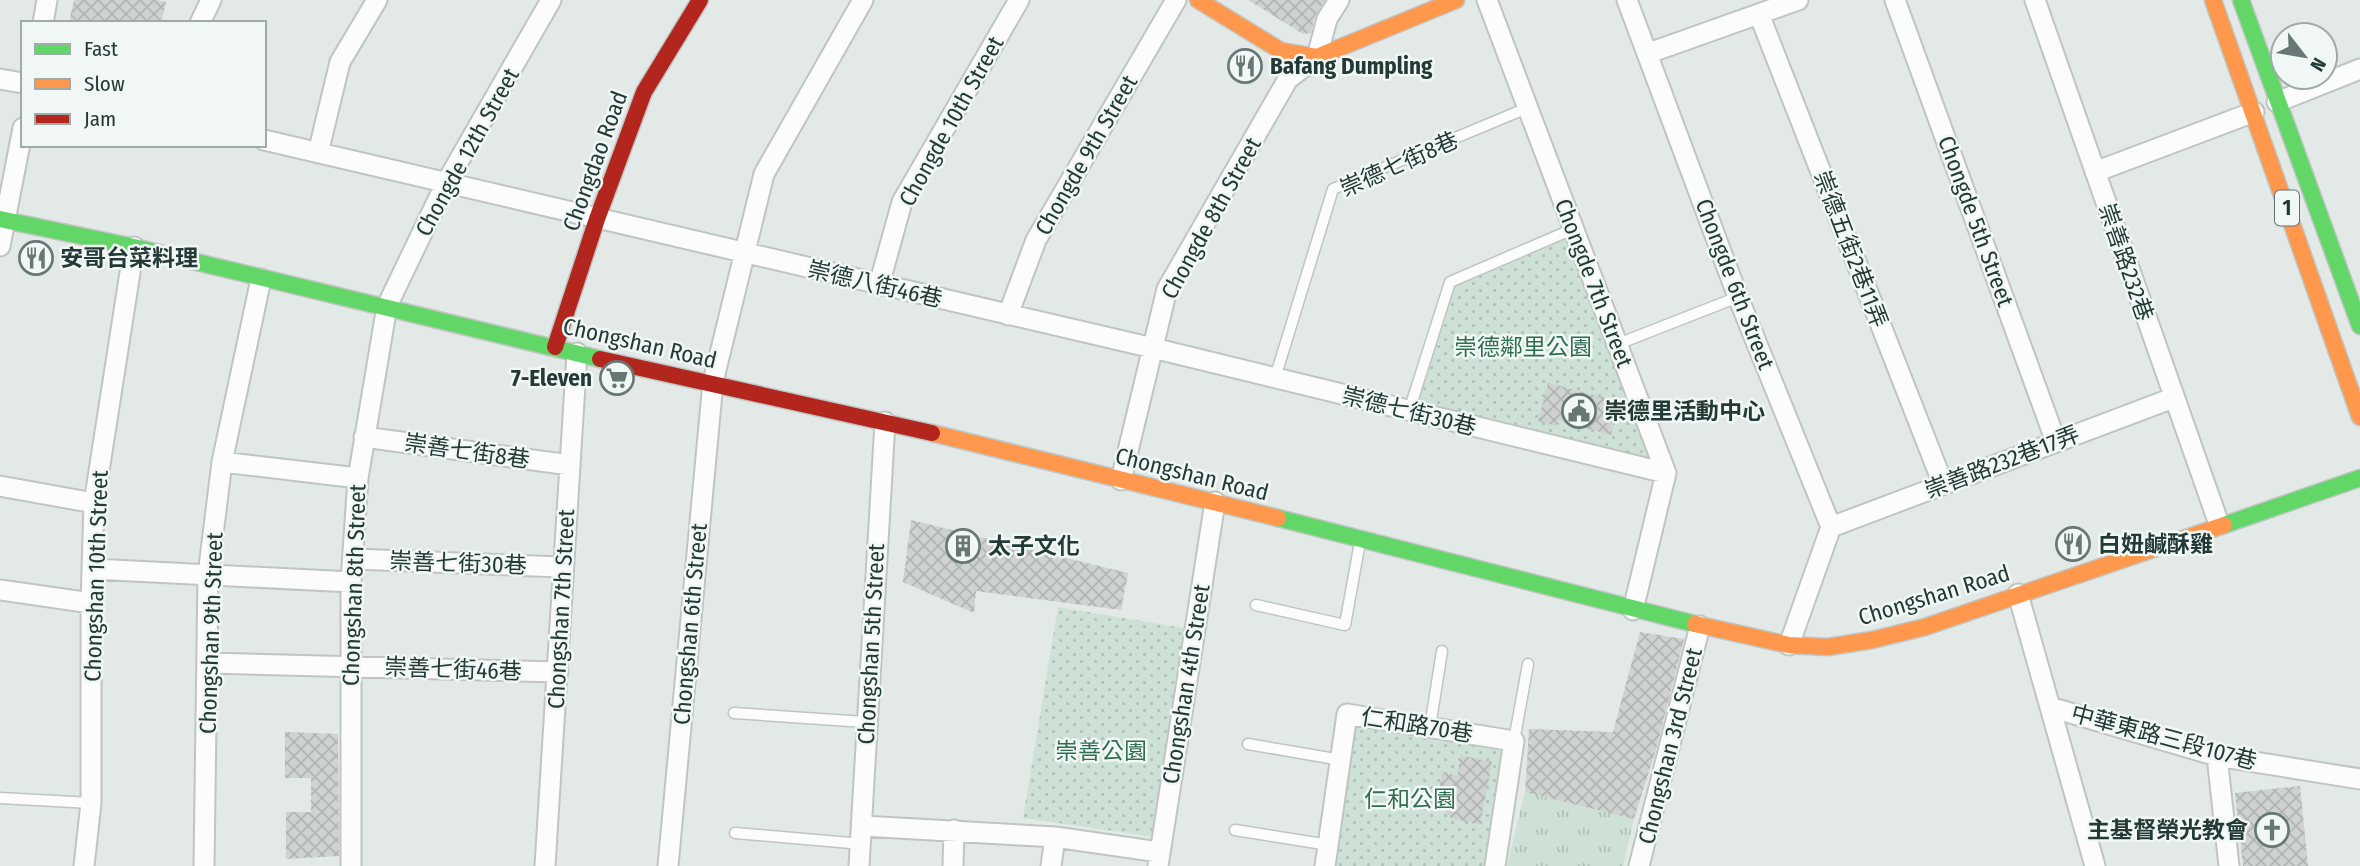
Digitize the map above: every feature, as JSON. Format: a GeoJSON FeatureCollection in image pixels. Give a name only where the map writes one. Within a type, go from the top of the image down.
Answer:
{"type":"FeatureCollection","features":[{"type":"Feature","properties":{"kind":"street"},"geometry":{"type":"LineString","coordinates":[[43,21],[47,0]]}},
{"type":"Feature","properties":{"kind":"street"},"geometry":{"type":"LineString","coordinates":[[201,21],[211,0]]}},
{"type":"Feature","properties":{"kind":"street"},"geometry":{"type":"LineString","coordinates":[[318,153],[340,62],[377,0]]}},
{"type":"Feature","properties":{"kind":"street","name":"Chongde 12th Street"},"geometry":{"type":"LineString","coordinates":[[387,306],[446,183],[551,0]]}},
{"type":"Feature","properties":{"kind":"street","name":"Chongdao Road"},"geometry":{"type":"LineString","coordinates":[[555,347],[597,219],[644,92],[700,0]]}},
{"type":"Feature","properties":{"kind":"street","name":"Chongshan 6th Street"},"geometry":{"type":"LineString","coordinates":[[668,866],[713,382],[764,174],[863,0]]}},
{"type":"Feature","properties":{"kind":"street","name":"Chongde 10th Street"},"geometry":{"type":"LineString","coordinates":[[880,285],[902,202],[1019,0]]}},
{"type":"Feature","properties":{"kind":"street","name":"Chongde 9th Street"},"geometry":{"type":"LineString","coordinates":[[1008,315],[1036,240],[1176,0]]}},
{"type":"Feature","properties":{"kind":"street"},"geometry":{"type":"LineString","coordinates":[[1198,0],[1281,51],[1295,56],[1317,57],[1456,0]]}},
{"type":"Feature","properties":{"kind":"street"},"geometry":{"type":"LineString","coordinates":[[1317,57],[1327,19],[1339,0]]}},
{"type":"Feature","properties":{"kind":"street","name":"Chongde 7th Street"},"geometry":{"type":"LineString","coordinates":[[1487,0],[1666,473]]}},
{"type":"Feature","properties":{"kind":"street","name":"Chongde 6th Street"},"geometry":{"type":"LineString","coordinates":[[1627,0],[1738,297],[1831,527]]}},
{"type":"Feature","properties":{"kind":"street"},"geometry":{"type":"LineString","coordinates":[[1649,53],[1798,0]]}},
{"type":"Feature","properties":{"kind":"street","name":"Chongde 5th Street"},"geometry":{"type":"LineString","coordinates":[[1895,0],[2056,442]]}},
{"type":"Feature","properties":{"kind":"street","name":"崇善路232巷"},"geometry":{"type":"LineString","coordinates":[[2035,0],[2219,524]]}},
{"type":"Feature","properties":{"kind":"street","name":"1"},"geometry":{"type":"LineString","coordinates":[[2213,0],[2360,417]]}},
{"type":"Feature","properties":{"kind":"street","name":"1"},"geometry":{"type":"LineString","coordinates":[[2241,0],[2360,326]]}},
{"type":"Feature","properties":{"kind":"street","name":"崇德五街2巷11弄"},"geometry":{"type":"LineString","coordinates":[[1759,13],[1943,484]]}},
{"type":"Feature","properties":{"kind":"street","name":"Chongde 8th Street"},"geometry":{"type":"LineString","coordinates":[[1122,480],[1167,289],[1288,79],[1317,57]]}},
{"type":"Feature","properties":{"kind":"street"},"geometry":{"type":"LineString","coordinates":[[2277,102],[2360,69]]}},
{"type":"Feature","properties":{"kind":"street"},"geometry":{"type":"LineString","coordinates":[[0,79],[21,83]]}},
{"type":"Feature","properties":{"kind":"street"},"geometry":{"type":"LineString","coordinates":[[2095,172],[2254,112]]}},
{"type":"Feature","properties":{"kind":"street"},"geometry":{"type":"LineString","coordinates":[[0,246],[21,137]]}},
{"type":"Feature","properties":{"kind":"street","name":"崇德八街46巷"},"geometry":{"type":"LineString","coordinates":[[266,140],[1153,348]]}},
{"type":"Feature","properties":{"kind":"street","name":"Chongshan Road"},"geometry":{"type":"LineString","coordinates":[[3,220],[134,247],[577,353],[885,422],[1215,502],[1633,610],[1789,645],[1828,647],[1925,627],[2219,524],[2360,478]]}},
{"type":"Feature","properties":{"kind":"street","name":"Chongshan 10th Street"},"geometry":{"type":"LineString","coordinates":[[84,866],[91,803],[94,503],[134,247]]}},
{"type":"Feature","properties":{"kind":"street","name":"Chongshan 9th Street"},"geometry":{"type":"LineString","coordinates":[[204,866],[208,575],[222,462],[261,279]]}},
{"type":"Feature","properties":{"kind":"street","name":"Chongshan 8th Street"},"geometry":{"type":"LineString","coordinates":[[351,866],[351,582],[358,478],[387,306]]}},
{"type":"Feature","properties":{"kind":"street","name":"崇德七街30巷"},"geometry":{"type":"LineString","coordinates":[[1153,348],[1666,473]]}},
{"type":"Feature","properties":{"kind":"street","name":"Chongshan 7th Street"},"geometry":{"type":"LineString","coordinates":[[545,866],[558,672],[561,567],[577,353]]}},
{"type":"Feature","properties":{"kind":"street","name":"崇善路232巷17弄"},"geometry":{"type":"LineString","coordinates":[[1831,527],[2173,398]]}},
{"type":"Feature","properties":{"kind":"street","name":"Chongshan 5th Street"},"geometry":{"type":"LineString","coordinates":[[859,866],[865,722],[885,422]]}},
{"type":"Feature","properties":{"kind":"street","name":"崇善七街8巷"},"geometry":{"type":"LineString","coordinates":[[364,437],[570,465]]}},
{"type":"Feature","properties":{"kind":"street"},"geometry":{"type":"LineString","coordinates":[[222,462],[358,478]]}},
{"type":"Feature","properties":{"kind":"street"},"geometry":{"type":"LineString","coordinates":[[1633,610],[1666,473]]}},
{"type":"Feature","properties":{"kind":"street"},"geometry":{"type":"LineString","coordinates":[[0,486],[94,503]]}},
{"type":"Feature","properties":{"kind":"street","name":"Chongshan 4th Street"},"geometry":{"type":"LineString","coordinates":[[1158,859],[1215,502]]}},
{"type":"Feature","properties":{"kind":"street"},"geometry":{"type":"LineString","coordinates":[[1789,645],[1831,527]]}},
{"type":"Feature","properties":{"kind":"street","name":"崇善七街30巷"},"geometry":{"type":"LineString","coordinates":[[354,559],[561,567]]}},
{"type":"Feature","properties":{"kind":"street"},"geometry":{"type":"LineString","coordinates":[[93,569],[351,582]]}},
{"type":"Feature","properties":{"kind":"street"},"geometry":{"type":"LineString","coordinates":[[0,590],[91,603]]}},
{"type":"Feature","properties":{"kind":"street"},"geometry":{"type":"LineString","coordinates":[[2018,593],[2095,866]]}},
{"type":"Feature","properties":{"kind":"street","name":"Chongshan 3rd Street"},"geometry":{"type":"LineString","coordinates":[[1639,866],[1700,626]]}},
{"type":"Feature","properties":{"kind":"street","name":"崇善七街46巷"},"geometry":{"type":"LineString","coordinates":[[208,663],[558,672]]}},
{"type":"Feature","properties":{"kind":"street","name":"中華東路三段107巷"},"geometry":{"type":"LineString","coordinates":[[2050,707],[2217,756],[2360,779]]}},
{"type":"Feature","properties":{"kind":"street","name":"仁和路70巷"},"geometry":{"type":"LineString","coordinates":[[1325,866],[1347,715],[1514,741]]}},
{"type":"Feature","properties":{"kind":"street"},"geometry":{"type":"LineString","coordinates":[[1495,866],[1514,741]]}},
{"type":"Feature","properties":{"kind":"street"},"geometry":{"type":"LineString","coordinates":[[2217,756],[2229,866]]}},
{"type":"Feature","properties":{"kind":"street"},"geometry":{"type":"LineString","coordinates":[[862,835],[954,830],[1055,837],[1158,859]]}},
{"type":"Feature","properties":{"kind":"street"},"geometry":{"type":"LineString","coordinates":[[953,866],[954,830]]}},
{"type":"Feature","properties":{"kind":"street"},"geometry":{"type":"LineString","coordinates":[[1051,866],[1055,837]]}},
{"type":"Feature","properties":{"kind":"lane","name":"崇德七街8巷"},"geometry":{"type":"LineString","coordinates":[[1275,378],[1333,189],[1527,108]]}},
{"type":"Feature","properties":{"kind":"lane"},"geometry":{"type":"LineString","coordinates":[[1409,411],[1450,282],[1573,229]]}},
{"type":"Feature","properties":{"kind":"lane"},"geometry":{"type":"LineString","coordinates":[[1618,344],[1738,297]]}},
{"type":"Feature","properties":{"kind":"lane"},"geometry":{"type":"LineString","coordinates":[[1256,606],[1345,625],[1360,540]]}},
{"type":"Feature","properties":{"kind":"lane"},"geometry":{"type":"LineString","coordinates":[[1430,727],[1442,651]]}},
{"type":"Feature","properties":{"kind":"lane"},"geometry":{"type":"LineString","coordinates":[[1514,741],[1528,664]]}},
{"type":"Feature","properties":{"kind":"lane"},"geometry":{"type":"LineString","coordinates":[[734,713],[865,722]]}},
{"type":"Feature","properties":{"kind":"lane"},"geometry":{"type":"LineString","coordinates":[[1248,744],[1341,760]]}},
{"type":"Feature","properties":{"kind":"lane"},"geometry":{"type":"LineString","coordinates":[[0,798],[91,803]]}},
{"type":"Feature","properties":{"kind":"lane"},"geometry":{"type":"LineString","coordinates":[[1235,830],[1329,845]]}},
{"type":"Feature","properties":{"kind":"lane"},"geometry":{"type":"LineString","coordinates":[[734,833],[862,835]]}},
{"type":"Feature","properties":{"kind":"green space","name":"崇德鄰里公園"},"geometry":{"type":"Polygon","coordinates":[[[1572,231],[1661,468],[1410,410],[1451,282],[1572,231]]]}},
{"type":"Feature","properties":{"kind":"green space","name":"崇善公園"},"geometry":{"type":"Polygon","coordinates":[[[1058,607],[1184,628],[1156,837],[1023,818],[1058,607]]]}},
{"type":"Feature","properties":{"kind":"green space","name":"仁和公園"},"geometry":{"type":"Polygon","coordinates":[[[1352,722],[1506,746],[1487,866],[1331,866],[1352,722]]]}},
{"type":"Feature","properties":{"kind":"green space"},"geometry":{"type":"Polygon","coordinates":[[[1525,792],[1634,819],[1623,866],[1507,866],[1525,792]]]}},
{"type":"Feature","properties":{"kind":"building"},"geometry":{"type":"Polygon","coordinates":[[[74,0],[166,2],[161,21],[69,21],[74,0]]]}},
{"type":"Feature","properties":{"kind":"building"},"geometry":{"type":"Polygon","coordinates":[[[1248,0],[1325,0],[1315,16],[1311,33],[1303,34],[1248,0]]]}},
{"type":"Feature","properties":{"kind":"building","name":"崇德里活動中心"},"geometry":{"type":"Polygon","coordinates":[[[1548,383],[1620,402],[1611,435],[1557,420],[1556,426],[1538,421],[1548,383]]]}},
{"type":"Feature","properties":{"kind":"building","name":"太子文化"},"geometry":{"type":"Polygon","coordinates":[[[911,520],[1128,573],[1121,610],[976,591],[974,613],[903,582],[911,520]]]}},
{"type":"Feature","properties":{"kind":"building"},"geometry":{"type":"Polygon","coordinates":[[[1640,632],[1684,639],[1657,746],[1634,819],[1525,792],[1529,729],[1613,732],[1640,632]]]}},
{"type":"Feature","properties":{"kind":"building"},"geometry":{"type":"Polygon","coordinates":[[[285,732],[338,734],[339,856],[286,859],[286,812],[311,812],[311,778],[285,778],[285,732]]]}},
{"type":"Feature","properties":{"kind":"building"},"geometry":{"type":"Polygon","coordinates":[[[1460,755],[1492,762],[1480,825],[1451,818],[1440,806],[1438,797],[1442,772],[1458,776],[1460,755]]]}},
{"type":"Feature","properties":{"kind":"building","name":"主基督榮光教會"},"geometry":{"type":"Polygon","coordinates":[[[2300,786],[2308,866],[2243,866],[2235,793],[2300,786]]]}},
{"type":"Feature","properties":{"kind":"traffic: fast"},"geometry":{"type":"LineString","coordinates":[[2241,0],[2360,326]]}},
{"type":"Feature","properties":{"kind":"traffic: fast"},"geometry":{"type":"LineString","coordinates":[[0,219],[134,247],[600,359]]}},
{"type":"Feature","properties":{"kind":"traffic: fast"},"geometry":{"type":"LineString","coordinates":[[2224,525],[2360,478]]}},
{"type":"Feature","properties":{"kind":"traffic: fast"},"geometry":{"type":"LineString","coordinates":[[1278,518],[1695,624]]}},
{"type":"Feature","properties":{"kind":"traffic: slow"},"geometry":{"type":"LineString","coordinates":[[1198,0],[1281,51],[1317,57],[1456,0]]}},
{"type":"Feature","properties":{"kind":"traffic: slow"},"geometry":{"type":"LineString","coordinates":[[2213,0],[2360,417]]}},
{"type":"Feature","properties":{"kind":"traffic: slow"},"geometry":{"type":"LineString","coordinates":[[932,433],[1278,518]]}},
{"type":"Feature","properties":{"kind":"traffic: slow"},"geometry":{"type":"LineString","coordinates":[[1695,624],[1789,645],[1828,647],[1872,640],[1925,627],[2224,525]]}},
{"type":"Feature","properties":{"kind":"traffic: jam"},"geometry":{"type":"LineString","coordinates":[[555,347],[597,219],[644,92],[700,0]]}},
{"type":"Feature","properties":{"kind":"traffic: jam"},"geometry":{"type":"LineString","coordinates":[[600,359],[932,433]]}},
{"type":"Feature","properties":{"kind":"place","name":"Bafang Dumpling"},"geometry":{"type":"Point","coordinates":[1245,66]}},
{"type":"Feature","properties":{"kind":"place","name":"安哥台菜料理"},"geometry":{"type":"Point","coordinates":[36,258]}},
{"type":"Feature","properties":{"kind":"place","name":"7-Eleven"},"geometry":{"type":"Point","coordinates":[617,378]}},
{"type":"Feature","properties":{"kind":"place","name":"崇德里活動中心"},"geometry":{"type":"Point","coordinates":[1579,411]}},
{"type":"Feature","properties":{"kind":"place","name":"白妞鹹酥雞"},"geometry":{"type":"Point","coordinates":[2073,544]}},
{"type":"Feature","properties":{"kind":"place","name":"太子文化"},"geometry":{"type":"Point","coordinates":[963,546]}},
{"type":"Feature","properties":{"kind":"place","name":"主基督榮光教會"},"geometry":{"type":"Point","coordinates":[2272,830]}}]}
